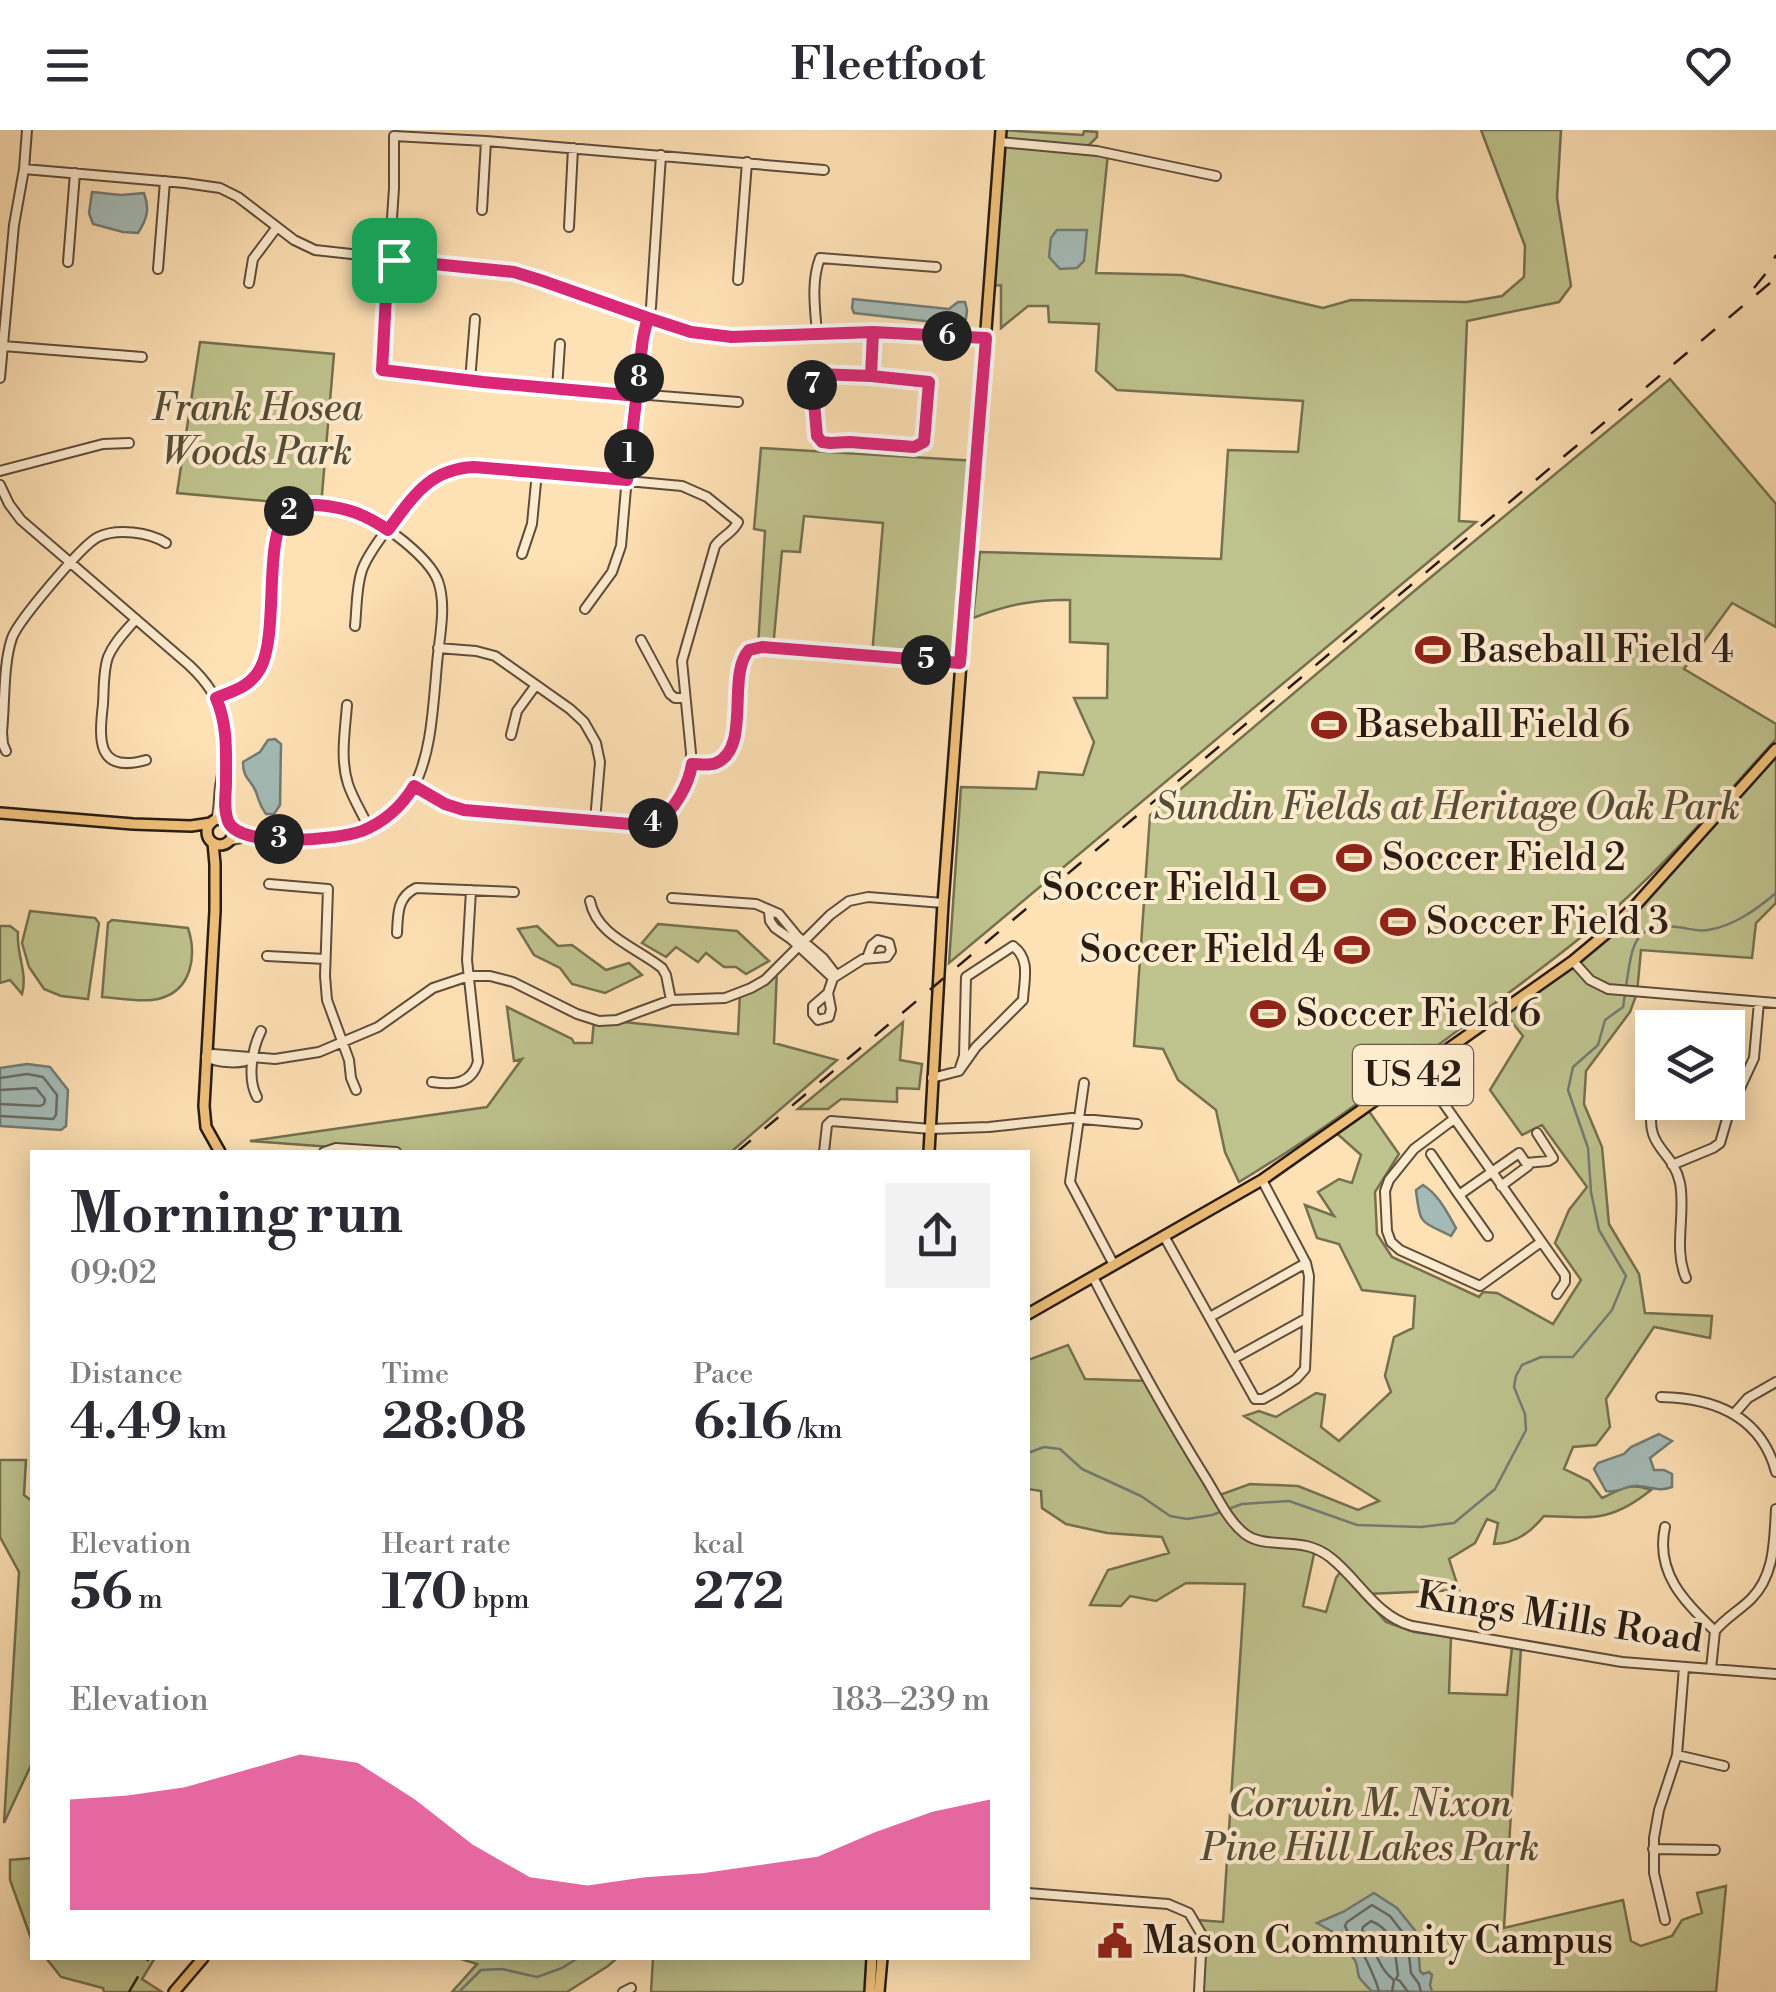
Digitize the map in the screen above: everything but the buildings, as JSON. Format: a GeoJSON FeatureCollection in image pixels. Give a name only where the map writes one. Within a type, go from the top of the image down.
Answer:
{"type":"FeatureCollection","features":[{"type":"Feature","properties":{"kind":"main road"},"geometry":{"type":"LineString","coordinates":[[929,1150],[943,903],[1000,130]]}},
{"type":"Feature","properties":{"kind":"main road","name":"US 42"},"geometry":{"type":"LineString","coordinates":[[1030,1313],[1262,1180],[1573,962],[1634,906],[1776,749]]}},
{"type":"Feature","properties":{"kind":"main road"},"geometry":{"type":"LineString","coordinates":[[0,814],[133,824],[230,825],[230,842],[221,854],[216,911]]}},
{"type":"Feature","properties":{"kind":"main road"},"geometry":{"type":"LineString","coordinates":[[214,822],[208,831],[216,864],[216,911],[204,1114],[219,1150]]}},
{"type":"Feature","properties":{"kind":"main road"},"geometry":{"type":"LineString","coordinates":[[133,824],[150,829],[194,831],[220,846],[230,842]]}},
{"type":"Feature","properties":{"kind":"main road"},"geometry":{"type":"LineString","coordinates":[[174,1992],[201,1960]]}},
{"type":"Feature","properties":{"kind":"main road"},"geometry":{"type":"LineString","coordinates":[[870,1992],[872,1960]]}},
{"type":"Feature","properties":{"kind":"main road"},"geometry":{"type":"LineString","coordinates":[[879,1992],[882,1960]]}},
{"type":"Feature","properties":{"kind":"street"},"geometry":{"type":"LineString","coordinates":[[0,378],[26,130]]}},
{"type":"Feature","properties":{"kind":"street"},"geometry":{"type":"LineString","coordinates":[[738,402],[470,381],[382,370],[394,136],[824,170]]}},
{"type":"Feature","properties":{"kind":"street"},"geometry":{"type":"LineString","coordinates":[[482,210],[486,141]]}},
{"type":"Feature","properties":{"kind":"street"},"geometry":{"type":"LineString","coordinates":[[1000,142],[1076,148],[1216,176]]}},
{"type":"Feature","properties":{"kind":"street"},"geometry":{"type":"LineString","coordinates":[[569,228],[573,148]]}},
{"type":"Feature","properties":{"kind":"street"},"geometry":{"type":"LineString","coordinates":[[585,609],[618,557],[643,338],[652,295],[661,155]]}},
{"type":"Feature","properties":{"kind":"street"},"geometry":{"type":"LineString","coordinates":[[738,280],[747,162]]}},
{"type":"Feature","properties":{"kind":"street"},"geometry":{"type":"LineString","coordinates":[[24,169],[220,188],[294,240],[315,250],[514,272],[710,336],[873,332],[986,338]]}},
{"type":"Feature","properties":{"kind":"street"},"geometry":{"type":"LineString","coordinates":[[68,262],[76,173]]}},
{"type":"Feature","properties":{"kind":"street"},"geometry":{"type":"LineString","coordinates":[[158,270],[166,181]]}},
{"type":"Feature","properties":{"kind":"street"},"geometry":{"type":"LineString","coordinates":[[249,283],[253,259],[277,227]]}},
{"type":"Feature","properties":{"kind":"street"},"geometry":{"type":"LineString","coordinates":[[817,333],[816,280],[820,258],[936,266]]}},
{"type":"Feature","properties":{"kind":"street"},"geometry":{"type":"LineString","coordinates":[[470,381],[474,319]]}},
{"type":"Feature","properties":{"kind":"street"},"geometry":{"type":"LineString","coordinates":[[871,376],[873,332]]}},
{"type":"Feature","properties":{"kind":"street"},"geometry":{"type":"LineString","coordinates":[[557,388],[560,344]]}},
{"type":"Feature","properties":{"kind":"street"},"geometry":{"type":"LineString","coordinates":[[3,346],[142,357]]}},
{"type":"Feature","properties":{"kind":"street"},"geometry":{"type":"LineString","coordinates":[[814,376],[871,376],[929,382],[926,438],[922,445],[830,443],[819,439],[814,376]]}},
{"type":"Feature","properties":{"kind":"street"},"geometry":{"type":"LineString","coordinates":[[0,472],[103,444],[129,444]]}},
{"type":"Feature","properties":{"kind":"street"},"geometry":{"type":"LineString","coordinates":[[356,626],[362,570],[373,550],[426,484],[447,472],[474,467],[670,484],[708,497],[738,522],[715,546],[683,653],[692,764],[686,787],[661,818],[651,824],[630,824],[464,810],[414,786]]}},
{"type":"Feature","properties":{"kind":"street"},"geometry":{"type":"LineString","coordinates":[[522,554],[532,524],[537,472]]}},
{"type":"Feature","properties":{"kind":"street"},"geometry":{"type":"LineString","coordinates":[[0,486],[21,520],[194,670],[216,698],[226,729],[225,804],[230,825],[252,836],[290,840],[350,834],[369,828],[395,810],[414,786],[428,752],[442,600],[436,578],[422,559],[362,514],[304,504],[289,511],[276,540],[264,660],[258,674],[246,685],[216,698]]}},
{"type":"Feature","properties":{"kind":"street"},"geometry":{"type":"LineString","coordinates":[[6,751],[2,732],[10,642],[24,618],[91,542],[104,535],[144,535],[166,542]]}},
{"type":"Feature","properties":{"kind":"street"},"geometry":{"type":"LineString","coordinates":[[136,619],[108,659],[100,739],[104,753],[114,761],[126,764],[146,760]]}},
{"type":"Feature","properties":{"kind":"street"},"geometry":{"type":"LineString","coordinates":[[641,640],[670,694],[685,698]]}},
{"type":"Feature","properties":{"kind":"street"},"geometry":{"type":"LineString","coordinates":[[692,764],[712,764],[730,750],[742,660],[749,650],[762,647],[960,663]]}},
{"type":"Feature","properties":{"kind":"street"},"geometry":{"type":"LineString","coordinates":[[438,648],[487,654],[508,664],[579,716],[596,742],[600,774],[595,821]]}},
{"type":"Feature","properties":{"kind":"street"},"geometry":{"type":"LineString","coordinates":[[510,735],[517,710],[536,684]]}},
{"type":"Feature","properties":{"kind":"street"},"geometry":{"type":"LineString","coordinates":[[347,705],[345,774],[369,828]]}},
{"type":"Feature","properties":{"kind":"street"},"geometry":{"type":"LineString","coordinates":[[214,822],[224,763]]}},
{"type":"Feature","properties":{"kind":"street"},"geometry":{"type":"LineString","coordinates":[[230,842],[252,836]]}},
{"type":"Feature","properties":{"kind":"street"},"geometry":{"type":"LineString","coordinates":[[269,884],[328,889],[326,1000],[356,1090]]}},
{"type":"Feature","properties":{"kind":"street"},"geometry":{"type":"LineString","coordinates":[[397,933],[399,904],[409,892],[424,887],[514,892]]}},
{"type":"Feature","properties":{"kind":"street"},"geometry":{"type":"LineString","coordinates":[[432,1082],[460,1082],[477,1066],[469,976],[470,890]]}},
{"type":"Feature","properties":{"kind":"street"},"geometry":{"type":"LineString","coordinates":[[206,1057],[295,1057],[342,1043],[388,1021],[433,988],[469,976],[513,982],[599,1021],[617,1020],[671,1000],[713,1000],[740,993],[765,980],[839,907],[852,900],[868,897],[943,903]]}},
{"type":"Feature","properties":{"kind":"street"},"geometry":{"type":"LineString","coordinates":[[672,898],[756,904],[769,912],[774,928],[824,958],[834,976]]}},
{"type":"Feature","properties":{"kind":"street"},"geometry":{"type":"LineString","coordinates":[[590,901],[596,920],[604,929],[662,968],[671,1000]]}},
{"type":"Feature","properties":{"kind":"street"},"geometry":{"type":"LineString","coordinates":[[932,1078],[959,1070],[1023,1000],[1026,960],[1012,946],[966,977],[964,1056],[959,1070]]}},
{"type":"Feature","properties":{"kind":"street"},"geometry":{"type":"LineString","coordinates":[[267,956],[326,959]]}},
{"type":"Feature","properties":{"kind":"street"},"geometry":{"type":"LineString","coordinates":[[828,993],[834,976],[867,958]]}},
{"type":"Feature","properties":{"kind":"street"},"geometry":{"type":"LineString","coordinates":[[1573,962],[1604,988],[1776,1003]]}},
{"type":"Feature","properties":{"kind":"street"},"geometry":{"type":"LineString","coordinates":[[1672,1165],[1720,1143],[1729,1112],[1754,1058],[1759,1002]]}},
{"type":"Feature","properties":{"kind":"street"},"geometry":{"type":"LineString","coordinates":[[257,1097],[253,1088],[254,1058],[261,1031]]}},
{"type":"Feature","properties":{"kind":"street"},"geometry":{"type":"LineString","coordinates":[[1420,1070],[1566,1278],[1557,1294]]}},
{"type":"Feature","properties":{"kind":"street"},"geometry":{"type":"LineString","coordinates":[[1084,1083],[1070,1182],[1114,1265]]}},
{"type":"Feature","properties":{"kind":"street"},"geometry":{"type":"LineString","coordinates":[[824,1150],[828,1123],[839,1121],[931,1129],[1079,1118],[1137,1124]]}},
{"type":"Feature","properties":{"kind":"street"},"geometry":{"type":"LineString","coordinates":[[1454,1119],[1414,1149],[1388,1180],[1385,1191],[1392,1242],[1407,1254],[1480,1286],[1541,1242]]}},
{"type":"Feature","properties":{"kind":"street"},"geometry":{"type":"LineString","coordinates":[[1650,1120],[1658,1148],[1678,1176],[1681,1263],[1686,1278]]}},
{"type":"Feature","properties":{"kind":"street"},"geometry":{"type":"LineString","coordinates":[[1526,1163],[1548,1162],[1553,1158],[1536,1133]]}},
{"type":"Feature","properties":{"kind":"street"},"geometry":{"type":"LineString","coordinates":[[330,1150],[366,1150]]}},
{"type":"Feature","properties":{"kind":"street"},"geometry":{"type":"LineString","coordinates":[[1459,1195],[1518,1152],[1528,1166],[1502,1186]]}},
{"type":"Feature","properties":{"kind":"street"},"geometry":{"type":"LineString","coordinates":[[1431,1154],[1488,1236]]}},
{"type":"Feature","properties":{"kind":"street"},"geometry":{"type":"LineString","coordinates":[[1164,1236],[1255,1399],[1279,1390],[1305,1369],[1309,1276],[1306,1262],[1262,1180]]}},
{"type":"Feature","properties":{"kind":"street"},"geometry":{"type":"LineString","coordinates":[[1210,1318],[1306,1262]]}},
{"type":"Feature","properties":{"kind":"street","name":"Kings Mills Road"},"geometry":{"type":"LineString","coordinates":[[1093,1277],[1217,1496],[1235,1524],[1251,1538],[1302,1543],[1318,1549],[1343,1568],[1386,1614],[1402,1623],[1620,1662],[1776,1674]]}},
{"type":"Feature","properties":{"kind":"street"},"geometry":{"type":"LineString","coordinates":[[1233,1360],[1308,1318]]}},
{"type":"Feature","properties":{"kind":"street"},"geometry":{"type":"LineString","coordinates":[[1734,1414],[1748,1398],[1776,1382]]}},
{"type":"Feature","properties":{"kind":"street"},"geometry":{"type":"LineString","coordinates":[[1661,1397],[1696,1400],[1734,1414],[1760,1437],[1776,1472]]}},
{"type":"Feature","properties":{"kind":"street"},"geometry":{"type":"LineString","coordinates":[[1711,1669],[1714,1631],[1753,1597],[1766,1577],[1772,1558],[1776,1508]]}},
{"type":"Feature","properties":{"kind":"street"},"geometry":{"type":"LineString","coordinates":[[1665,1527],[1663,1547],[1670,1579],[1714,1631]]}},
{"type":"Feature","properties":{"kind":"street"},"geometry":{"type":"LineString","coordinates":[[1665,1920],[1654,1874],[1653,1849],[1659,1810],[1677,1755],[1684,1668]]}},
{"type":"Feature","properties":{"kind":"street"},"geometry":{"type":"LineString","coordinates":[[1677,1755],[1724,1766]]}},
{"type":"Feature","properties":{"kind":"street"},"geometry":{"type":"LineString","coordinates":[[1653,1849],[1715,1850]]}},
{"type":"Feature","properties":{"kind":"street"},"geometry":{"type":"LineString","coordinates":[[1030,1893],[1168,1904],[1190,1913],[1202,1935],[1200,1992]]}},
{"type":"Feature","properties":{"kind":"green space"},"geometry":{"type":"Polygon","coordinates":[[[1001,130],[1083,135],[1084,131],[1097,132],[1086,148],[1108,153],[1096,273],[1182,275],[1323,308],[1351,300],[1467,302],[1502,296],[1524,277],[1525,246],[1481,130],[1561,130],[1557,198],[1571,286],[1559,302],[1467,321],[1459,521],[1476,522],[949,963],[961,787],[1036,789],[1039,772],[1083,775],[1094,742],[1074,698],[1107,698],[1108,644],[1070,642],[1070,600],[1021,604],[973,618],[980,552],[1221,559],[1228,450],[1298,452],[1303,401],[1117,390],[1096,371],[1099,324],[1049,322],[1048,306],[1028,306],[1001,328],[1001,285],[990,286],[1001,130]]]}},
{"type":"Feature","properties":{"kind":"green space","name":"Frank Hosea Woods Park"},"geometry":{"type":"Polygon","coordinates":[[[200,342],[334,354],[321,506],[177,493],[200,342]]]}},
{"type":"Feature","properties":{"kind":"green space","name":"Sundin Fields at Heritage Oak Park"},"geometry":{"type":"Polygon","coordinates":[[[1670,379],[1776,504],[1776,627],[1732,603],[1684,669],[1776,724],[1776,739],[1700,824],[1598,923],[1369,1095],[1239,1182],[1225,1152],[1216,1110],[1178,1080],[1163,1049],[1134,1046],[1150,815],[1670,379]]]}},
{"type":"Feature","properties":{"kind":"green space"},"geometry":{"type":"Polygon","coordinates":[[[761,448],[977,461],[960,663],[872,656],[883,523],[804,516],[800,552],[782,551],[773,648],[758,647],[765,531],[754,529],[761,448]]]}},
{"type":"Feature","properties":{"kind":"green space","name":"Corwin M. Nixon Pine Hill Lakes Park"},"geometry":{"type":"Polygon","coordinates":[[[1776,749],[1776,903],[1756,923],[1752,958],[1641,950],[1637,993],[1630,1012],[1586,1071],[1584,1104],[1602,1147],[1609,1224],[1639,1274],[1645,1313],[1712,1316],[1710,1338],[1654,1327],[1606,1399],[1610,1427],[1596,1445],[1573,1447],[1564,1469],[1589,1481],[1602,1498],[1631,1487],[1651,1490],[1624,1508],[1601,1516],[1544,1516],[1509,1542],[1494,1544],[1498,1523],[1487,1519],[1475,1543],[1449,1559],[1459,1590],[1367,1594],[1343,1568],[1315,1549],[1303,1606],[1326,1612],[1341,1571],[1386,1622],[1414,1632],[1451,1637],[1449,1693],[1507,1695],[1512,1647],[1521,1648],[1504,1928],[1623,1900],[1631,1941],[1641,1946],[1672,1936],[1682,1920],[1702,1913],[1697,1893],[1726,1886],[1716,1992],[1199,1992],[1202,1935],[1196,1920],[1223,1922],[1245,1584],[1186,1583],[1156,1601],[1130,1596],[1121,1606],[1090,1605],[1108,1570],[1169,1553],[1162,1537],[1107,1533],[1066,1524],[1042,1508],[1041,1491],[1030,1489],[1030,1359],[1068,1345],[1085,1379],[1149,1381],[1217,1496],[1250,1484],[1298,1486],[1358,1510],[1379,1501],[1244,1416],[1259,1411],[1276,1417],[1316,1393],[1325,1395],[1321,1427],[1339,1441],[1391,1392],[1385,1376],[1394,1337],[1413,1328],[1415,1296],[1362,1290],[1339,1244],[1317,1238],[1305,1205],[1334,1216],[1318,1192],[1339,1179],[1352,1183],[1361,1155],[1333,1130],[1366,1107],[1399,1154],[1375,1192],[1377,1234],[1392,1257],[1479,1297],[1483,1292],[1497,1293],[1553,1324],[1581,1280],[1555,1243],[1569,1210],[1587,1187],[1542,1125],[1522,1135],[1490,1090],[1523,1036],[1503,1011],[1582,955],[1634,906],[1776,749]]]}},
{"type":"Feature","properties":{"kind":"green space"},"geometry":{"type":"Polygon","coordinates":[[[30,911],[95,918],[99,923],[88,999],[61,996],[44,989],[29,967],[22,943],[30,911]]]}},
{"type":"Feature","properties":{"kind":"green space"},"geometry":{"type":"Polygon","coordinates":[[[112,920],[188,928],[191,961],[178,988],[152,1000],[102,997],[108,923],[112,920]]]}},
{"type":"Feature","properties":{"kind":"green space"},"geometry":{"type":"Polygon","coordinates":[[[658,924],[737,931],[769,961],[746,974],[736,967],[724,967],[706,953],[698,962],[676,947],[666,957],[642,943],[658,924]]]}},
{"type":"Feature","properties":{"kind":"green space"},"geometry":{"type":"Polygon","coordinates":[[[0,926],[10,926],[18,932],[24,978],[22,994],[10,980],[0,983],[0,926]]]}},
{"type":"Feature","properties":{"kind":"green space"},"geometry":{"type":"Polygon","coordinates":[[[537,926],[558,946],[572,945],[606,970],[629,963],[642,975],[605,993],[572,984],[560,968],[534,955],[518,929],[537,926]]]}},
{"type":"Feature","properties":{"kind":"green space"},"geometry":{"type":"Polygon","coordinates":[[[777,969],[774,1043],[837,1060],[733,1150],[372,1150],[250,1141],[487,1107],[522,1059],[514,1061],[507,1007],[574,1043],[592,1043],[594,1020],[609,1021],[610,1025],[624,1022],[738,1034],[740,993],[777,969]]]}},
{"type":"Feature","properties":{"kind":"green space"},"geometry":{"type":"Polygon","coordinates":[[[903,1022],[900,1060],[922,1064],[919,1089],[897,1088],[897,1102],[841,1099],[828,1109],[798,1109],[903,1022]]]}},
{"type":"Feature","properties":{"kind":"green space"},"geometry":{"type":"Polygon","coordinates":[[[0,1460],[26,1460],[24,1495],[30,1500],[30,1767],[4,1823],[19,1572],[0,1537],[0,1460]]]}},
{"type":"Feature","properties":{"kind":"green space"},"geometry":{"type":"Polygon","coordinates":[[[30,1858],[30,1935],[10,1880],[10,1860],[30,1858]]]}},
{"type":"Feature","properties":{"kind":"green space"},"geometry":{"type":"Polygon","coordinates":[[[48,1960],[154,1960],[142,1979],[162,1992],[104,1992],[103,1988],[61,1977],[48,1960]]]}},
{"type":"Feature","properties":{"kind":"green space"},"geometry":{"type":"Polygon","coordinates":[[[464,1960],[615,1960],[567,1992],[452,1992],[477,1964],[464,1960]]]}},
{"type":"Feature","properties":{"kind":"green space"},"geometry":{"type":"Polygon","coordinates":[[[653,1960],[872,1960],[870,1992],[651,1992],[653,1960]]]}},
{"type":"Feature","properties":{"kind":"water"},"geometry":{"type":"Polygon","coordinates":[[[92,192],[144,193],[147,214],[138,233],[93,224],[89,213],[92,192]]]}},
{"type":"Feature","properties":{"kind":"water"},"geometry":{"type":"Polygon","coordinates":[[[1057,230],[1087,230],[1084,261],[1077,268],[1060,269],[1049,257],[1051,238],[1057,230]]]}},
{"type":"Feature","properties":{"kind":"water"},"geometry":{"type":"Polygon","coordinates":[[[853,299],[949,309],[965,302],[966,319],[960,325],[854,313],[853,299]]]}},
{"type":"Feature","properties":{"kind":"water"},"geometry":{"type":"Polygon","coordinates":[[[275,739],[281,744],[280,805],[274,814],[266,814],[243,762],[260,752],[268,740],[275,739]]]}},
{"type":"Feature","properties":{"kind":"water"},"geometry":{"type":"Polygon","coordinates":[[[27,1064],[50,1067],[68,1090],[66,1126],[61,1130],[0,1126],[0,1068],[27,1064]]]}},
{"type":"Feature","properties":{"kind":"water"},"geometry":{"type":"Polygon","coordinates":[[[1423,1185],[1438,1198],[1456,1228],[1451,1236],[1423,1220],[1416,1190],[1423,1185]]]}},
{"type":"Feature","properties":{"kind":"water"},"geometry":{"type":"Polygon","coordinates":[[[1659,1434],[1672,1441],[1650,1458],[1654,1470],[1672,1474],[1672,1487],[1635,1486],[1606,1491],[1594,1469],[1598,1463],[1624,1454],[1659,1434]]]}},
{"type":"Feature","properties":{"kind":"water"},"geometry":{"type":"Polygon","coordinates":[[[1374,1893],[1397,1908],[1417,1933],[1420,1971],[1432,1975],[1432,1992],[1372,1991],[1359,1977],[1355,1961],[1340,1936],[1317,1923],[1374,1893]]]}},
{"type":"Feature","properties":{"kind":"waterway"},"geometry":{"type":"LineString","coordinates":[[1626,986],[1636,941],[1650,929],[1718,928],[1745,916],[1776,893]]}},
{"type":"Feature","properties":{"kind":"waterway"},"geometry":{"type":"LineString","coordinates":[[1030,1452],[1044,1447],[1060,1449],[1082,1469],[1141,1496],[1170,1516],[1187,1519],[1242,1504],[1289,1501],[1357,1525],[1421,1527],[1454,1523],[1495,1489],[1526,1430],[1525,1414],[1514,1387],[1522,1365],[1541,1357],[1573,1357],[1612,1310],[1626,1276],[1599,1230],[1588,1148],[1568,1090],[1573,1067],[1598,1045],[1605,1020],[1623,1007],[1625,994]]}},
{"type":"Feature","properties":{"kind":"waterway"},"geometry":{"type":"LineString","coordinates":[[459,1992],[481,1970],[502,1969],[537,1977],[575,1960]]}},
{"type":"Feature","properties":{"kind":"railway"},"geometry":{"type":"LineString","coordinates":[[1754,288],[1776,255]]}},
{"type":"Feature","properties":{"kind":"railway"},"geometry":{"type":"LineString","coordinates":[[739,1150],[1776,278]]}},
{"type":"Feature","properties":{"kind":"railway"},"geometry":{"type":"LineString","coordinates":[[129,1992],[148,1960]]}},
{"type":"Feature","properties":{"kind":"place","name":"Baseball Field 4"},"geometry":{"type":"Point","coordinates":[1433,650]}},
{"type":"Feature","properties":{"kind":"place","name":"Baseball Field 6"},"geometry":{"type":"Point","coordinates":[1329,725]}},
{"type":"Feature","properties":{"kind":"place","name":"Soccer Field 2"},"geometry":{"type":"Point","coordinates":[1354,858]}},
{"type":"Feature","properties":{"kind":"place","name":"Soccer Field 1"},"geometry":{"type":"Point","coordinates":[1308,888]}},
{"type":"Feature","properties":{"kind":"place","name":"Soccer Field 3"},"geometry":{"type":"Point","coordinates":[1398,922]}},
{"type":"Feature","properties":{"kind":"place","name":"Soccer Field 4"},"geometry":{"type":"Point","coordinates":[1352,950]}},
{"type":"Feature","properties":{"kind":"place","name":"Soccer Field 6"},"geometry":{"type":"Point","coordinates":[1268,1014]}},
{"type":"Feature","properties":{"kind":"place","name":"Mason Community Campus"},"geometry":{"type":"Point","coordinates":[1115,1941]}},
{"type":"Feature","properties":{"kind":"route"},"geometry":{"type":"LineString","coordinates":[[394,260],[388,259],[382,370],[638,396],[648,318],[710,336],[873,332],[872,358],[871,376],[817,374],[812,380],[817,436],[822,442],[914,447],[922,445],[926,438],[929,382],[871,376],[873,332],[986,338],[960,663],[762,647],[749,650],[742,660],[730,750],[712,764],[692,764],[681,794],[651,824],[464,810],[414,786],[386,818],[369,828],[334,838],[290,840],[252,836],[232,828],[225,804],[226,729],[216,698],[246,685],[258,674],[264,660],[276,540],[289,511],[304,504],[343,508],[388,530],[426,484],[458,468],[627,480],[638,396],[643,338],[648,318],[514,272],[394,260]]}}]}
